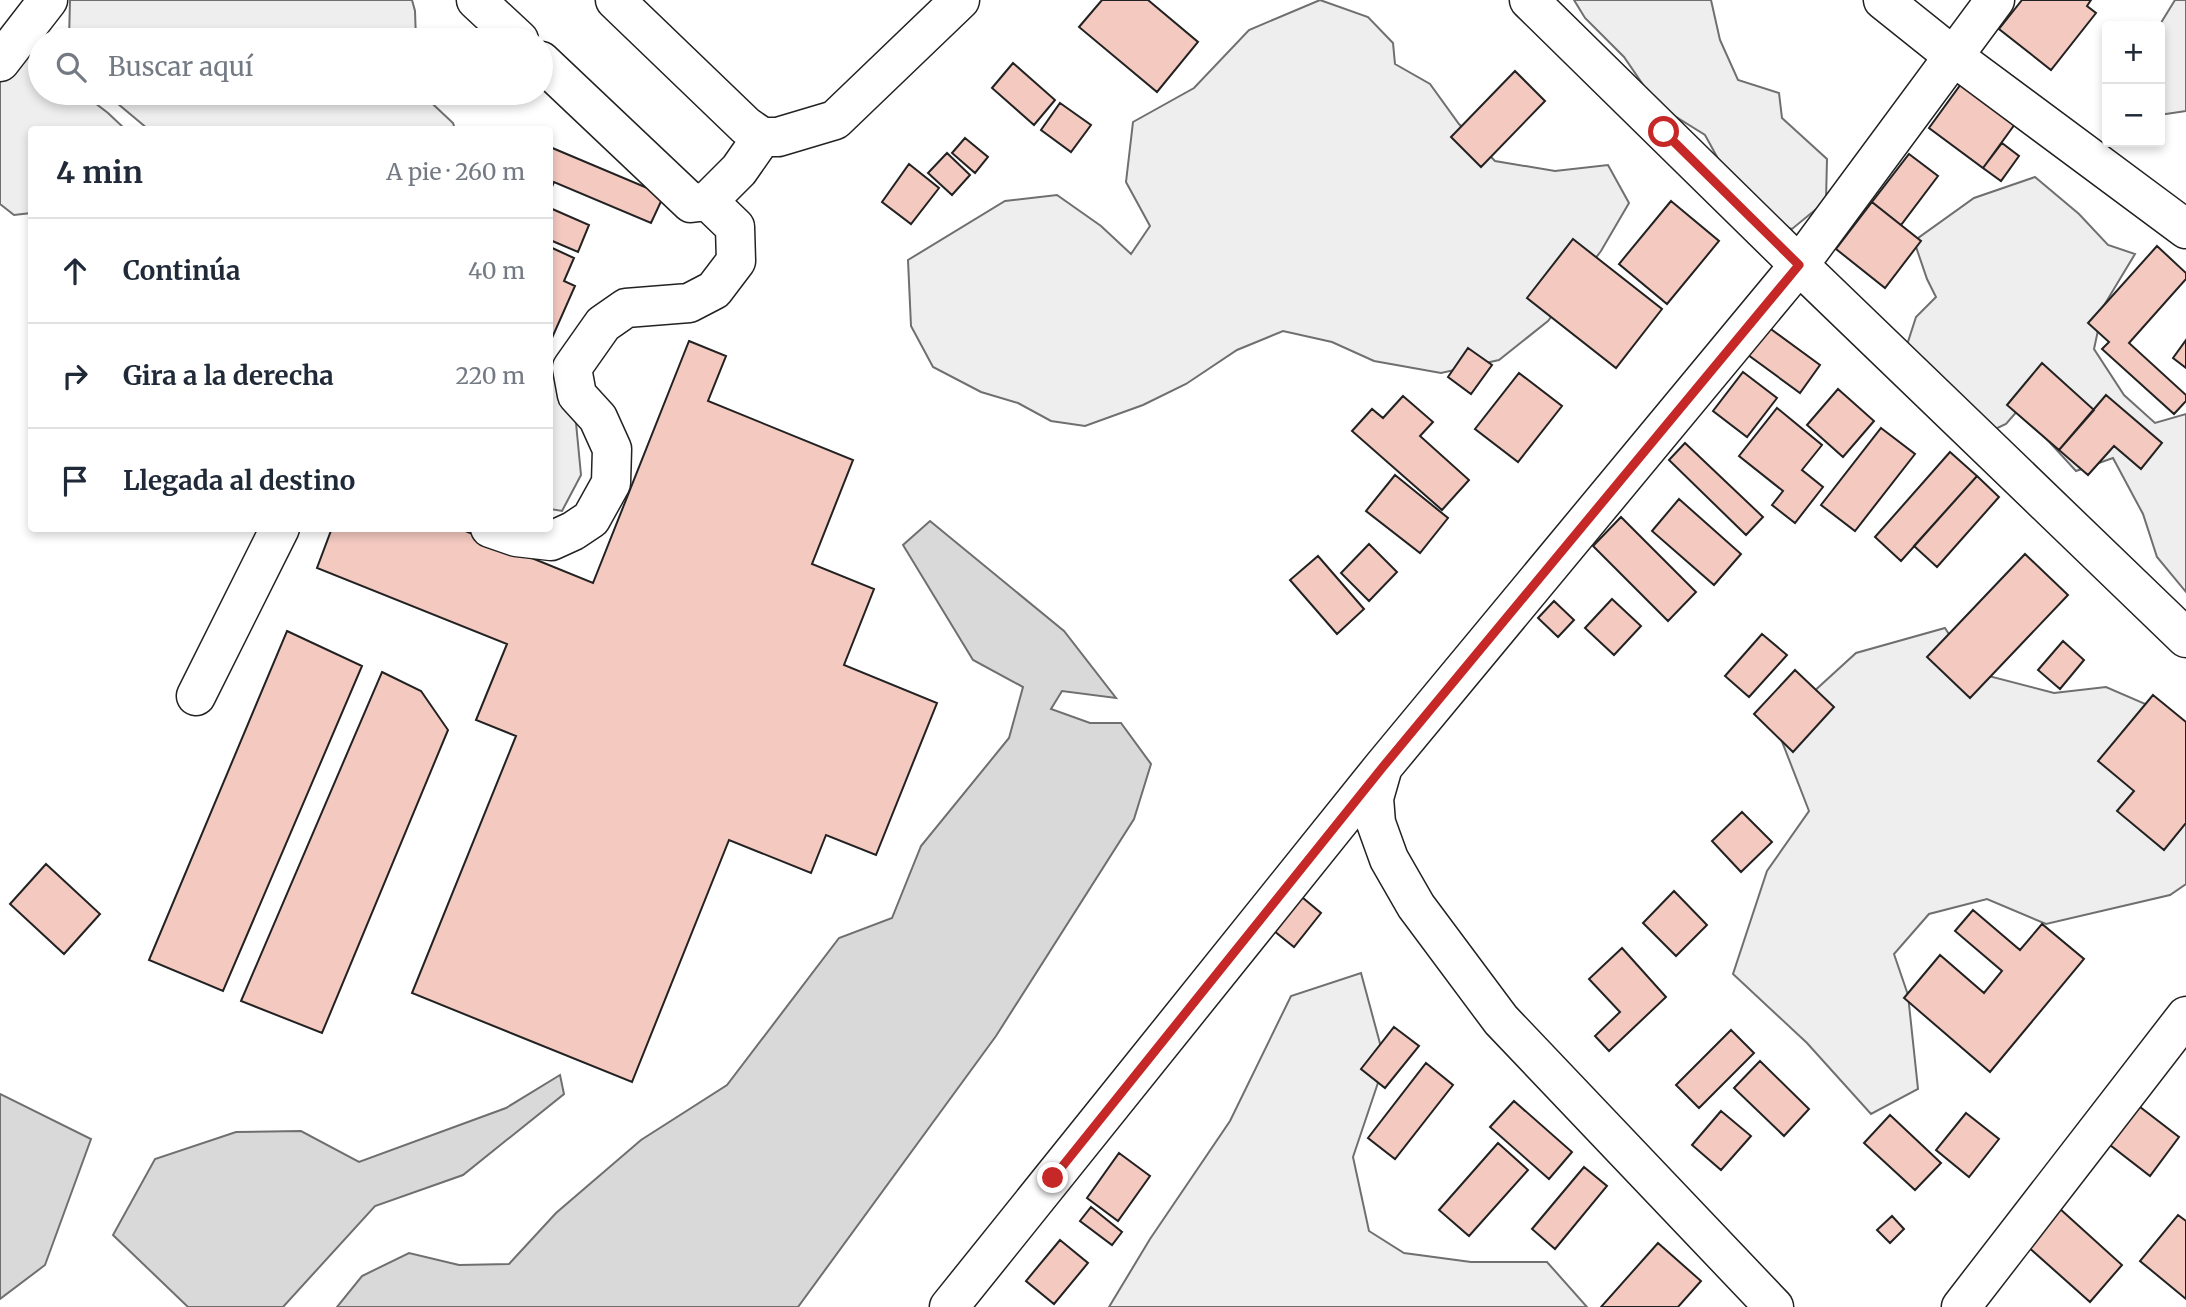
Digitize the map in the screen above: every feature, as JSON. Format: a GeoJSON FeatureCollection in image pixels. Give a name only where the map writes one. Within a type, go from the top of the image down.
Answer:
{"type":"FeatureCollection","features":[{"type":"Feature","properties":{"kind":"street"},"geometry":{"type":"LineString","coordinates":[[0,62],[48,0]]}},
{"type":"Feature","properties":{"kind":"street"},"geometry":{"type":"LineString","coordinates":[[476,0],[506,28]]}},
{"type":"Feature","properties":{"kind":"street"},"geometry":{"type":"LineString","coordinates":[[615,0],[746,126],[762,137],[778,137],[835,120],[960,0]]}},
{"type":"Feature","properties":{"kind":"street"},"geometry":{"type":"LineString","coordinates":[[1529,0],[2186,638]]}},
{"type":"Feature","properties":{"kind":"street"},"geometry":{"type":"LineString","coordinates":[[1883,0],[2186,229]]}},
{"type":"Feature","properties":{"kind":"street"},"geometry":{"type":"LineString","coordinates":[[949,1307],[1382,768],[1799,265],[1995,0]]}},
{"type":"Feature","properties":{"kind":"street"},"geometry":{"type":"LineString","coordinates":[[553,72],[691,203],[708,201],[739,170],[762,137]]}},
{"type":"Feature","properties":{"kind":"street"},"geometry":{"type":"LineString","coordinates":[[502,532],[516,537],[551,541],[591,519],[611,482],[612,449],[598,418],[577,395],[572,368],[603,324],[626,308],[689,303],[714,290],[736,261],[735,227],[708,201]]}},
{"type":"Feature","properties":{"kind":"street"},"geometry":{"type":"LineString","coordinates":[[196,696],[277,532]]}},
{"type":"Feature","properties":{"kind":"street"},"geometry":{"type":"LineString","coordinates":[[1382,768],[1374,798],[1376,823],[1389,859],[1416,906],[1501,1020],[1774,1307]]}},
{"type":"Feature","properties":{"kind":"street"},"geometry":{"type":"LineString","coordinates":[[1961,1307],[2186,1016]]}},
{"type":"Feature","properties":{"kind":"shaded area"},"geometry":{"type":"Polygon","coordinates":[[[70,0],[412,0],[416,28],[69,28],[70,0]]]}},
{"type":"Feature","properties":{"kind":"shaded area"},"geometry":{"type":"Polygon","coordinates":[[[1320,0],[1368,17],[1393,43],[1395,64],[1430,84],[1459,124],[1495,161],[1555,171],[1608,165],[1629,203],[1601,251],[1548,321],[1499,360],[1441,373],[1374,361],[1332,342],[1283,331],[1237,350],[1186,384],[1143,405],[1085,426],[1051,421],[1018,403],[981,392],[933,367],[911,326],[908,260],[1005,201],[1057,195],[1101,226],[1131,254],[1150,226],[1126,182],[1133,122],[1194,88],[1249,30],[1320,0]]]}},
{"type":"Feature","properties":{"kind":"shaded area"},"geometry":{"type":"Polygon","coordinates":[[[1574,0],[1711,0],[1720,40],[1738,80],[1779,93],[1782,118],[1827,159],[1826,201],[1792,229],[1763,220],[1733,186],[1705,135],[1657,105],[1624,57],[1585,18],[1574,0]]]}},
{"type":"Feature","properties":{"kind":"shaded area"},"geometry":{"type":"Polygon","coordinates":[[[2175,0],[2186,0],[2186,111],[2165,114],[2165,21],[2162,21],[2175,0]]]}},
{"type":"Feature","properties":{"kind":"shaded area"},"geometry":{"type":"Polygon","coordinates":[[[28,56],[28,105],[98,105],[122,126],[28,126],[28,213],[14,215],[0,204],[0,76],[28,56]]]}},
{"type":"Feature","properties":{"kind":"shaded area"},"geometry":{"type":"Polygon","coordinates":[[[119,105],[434,105],[454,126],[144,126],[119,105]]]}},
{"type":"Feature","properties":{"kind":"shaded area"},"geometry":{"type":"Polygon","coordinates":[[[2035,177],[2079,214],[2108,245],[2135,254],[2103,307],[2094,349],[2124,395],[2155,423],[2186,414],[2186,592],[2157,557],[2143,514],[2113,458],[2076,471],[2019,409],[2006,424],[1991,431],[1906,348],[1916,317],[1936,297],[1914,241],[1974,198],[2035,177]]]}},
{"type":"Feature","properties":{"kind":"shaded area"},"geometry":{"type":"Polygon","coordinates":[[[553,373],[565,391],[576,423],[581,475],[562,511],[553,510],[553,373]]]}},
{"type":"Feature","properties":{"kind":"shaded area"},"geometry":{"type":"Polygon","coordinates":[[[930,521],[1064,631],[1116,698],[1062,691],[1051,709],[1090,723],[1121,723],[1151,764],[1134,819],[996,1036],[798,1307],[337,1307],[362,1276],[409,1253],[459,1265],[509,1264],[556,1213],[641,1140],[727,1085],[839,938],[892,918],[921,846],[1009,738],[1023,687],[973,660],[903,545],[930,521]]]}},
{"type":"Feature","properties":{"kind":"shaded area"},"geometry":{"type":"Polygon","coordinates":[[[1945,628],[1973,672],[2054,693],[2106,687],[2157,709],[2186,735],[2186,884],[2170,895],[2046,924],[1987,899],[1929,914],[1894,954],[1908,995],[1918,1089],[1871,1114],[1807,1043],[1733,974],[1767,871],[1809,811],[1776,726],[1856,653],[1945,628]]]}},
{"type":"Feature","properties":{"kind":"shaded area"},"geometry":{"type":"Polygon","coordinates":[[[1361,973],[1385,1062],[1353,1157],[1369,1231],[1404,1253],[1471,1262],[1547,1262],[1587,1307],[1109,1307],[1150,1239],[1230,1121],[1291,996],[1361,973]]]}},
{"type":"Feature","properties":{"kind":"shaded area"},"geometry":{"type":"Polygon","coordinates":[[[560,1075],[564,1094],[463,1175],[375,1206],[283,1307],[188,1307],[113,1235],[155,1159],[236,1132],[301,1131],[359,1162],[506,1108],[560,1075]]]}},
{"type":"Feature","properties":{"kind":"shaded area"},"geometry":{"type":"Polygon","coordinates":[[[0,1094],[91,1139],[45,1265],[0,1299],[0,1094]]]}},
{"type":"Feature","properties":{"kind":"building"},"geometry":{"type":"Polygon","coordinates":[[[1102,0],[1148,0],[1198,42],[1157,92],[1079,27],[1102,0]]]}},
{"type":"Feature","properties":{"kind":"building"},"geometry":{"type":"Polygon","coordinates":[[[2022,0],[2091,0],[2087,6],[2096,13],[2051,70],[1999,29],[2022,0]]]}},
{"type":"Feature","properties":{"kind":"building"},"geometry":{"type":"Polygon","coordinates":[[[1013,63],[1055,100],[1034,125],[992,88],[1013,63]]]}},
{"type":"Feature","properties":{"kind":"building"},"geometry":{"type":"Polygon","coordinates":[[[1515,71],[1545,101],[1481,167],[1451,137],[1515,71]]]}},
{"type":"Feature","properties":{"kind":"building"},"geometry":{"type":"Polygon","coordinates":[[[1961,84],[2015,124],[1983,168],[1929,128],[1961,84]]]}},
{"type":"Feature","properties":{"kind":"building"},"geometry":{"type":"Polygon","coordinates":[[[1060,103],[1091,125],[1071,152],[1041,130],[1060,103]]]}},
{"type":"Feature","properties":{"kind":"building"},"geometry":{"type":"Polygon","coordinates":[[[965,138],[988,157],[975,173],[952,153],[965,138]]]}},
{"type":"Feature","properties":{"kind":"building"},"geometry":{"type":"Polygon","coordinates":[[[2002,143],[2019,156],[2001,181],[1983,168],[2002,143]]]}},
{"type":"Feature","properties":{"kind":"building"},"geometry":{"type":"Polygon","coordinates":[[[553,148],[664,195],[651,223],[554,182],[553,184],[553,148]]]}},
{"type":"Feature","properties":{"kind":"building"},"geometry":{"type":"Polygon","coordinates":[[[947,153],[970,175],[952,195],[928,173],[947,153]]]}},
{"type":"Feature","properties":{"kind":"building"},"geometry":{"type":"Polygon","coordinates":[[[1909,154],[1938,176],[1901,225],[1872,202],[1909,154]]]}},
{"type":"Feature","properties":{"kind":"building"},"geometry":{"type":"Polygon","coordinates":[[[909,164],[939,188],[911,224],[882,202],[909,164]]]}},
{"type":"Feature","properties":{"kind":"building"},"geometry":{"type":"Polygon","coordinates":[[[1671,201],[1719,241],[1667,304],[1619,264],[1671,201]]]}},
{"type":"Feature","properties":{"kind":"building"},"geometry":{"type":"Polygon","coordinates":[[[1872,202],[1921,241],[1885,288],[1836,249],[1872,202]]]}},
{"type":"Feature","properties":{"kind":"building"},"geometry":{"type":"Polygon","coordinates":[[[553,209],[589,225],[578,252],[553,241],[553,209]]]}},
{"type":"Feature","properties":{"kind":"building"},"geometry":{"type":"Polygon","coordinates":[[[1573,239],[1662,309],[1616,368],[1527,298],[1573,239]]]}},
{"type":"Feature","properties":{"kind":"building"},"geometry":{"type":"Polygon","coordinates":[[[2157,246],[2186,273],[2186,279],[2129,343],[2186,395],[2186,401],[2174,414],[2102,349],[2109,342],[2088,323],[2157,246]]]}},
{"type":"Feature","properties":{"kind":"building"},"geometry":{"type":"Polygon","coordinates":[[[553,248],[574,258],[564,281],[575,286],[553,336],[553,248]]]}},
{"type":"Feature","properties":{"kind":"building"},"geometry":{"type":"Polygon","coordinates":[[[1764,324],[1820,365],[1800,393],[1744,352],[1764,324]]]}},
{"type":"Feature","properties":{"kind":"building"},"geometry":{"type":"Polygon","coordinates":[[[2186,340],[2186,368],[2173,358],[2186,340]]]}},
{"type":"Feature","properties":{"kind":"building"},"geometry":{"type":"Polygon","coordinates":[[[689,341],[726,356],[708,401],[853,460],[812,564],[874,589],[844,665],[937,703],[876,855],[826,835],[811,873],[729,840],[632,1082],[412,993],[516,736],[476,720],[507,644],[317,568],[330,532],[468,532],[593,583],[689,341]]]}},
{"type":"Feature","properties":{"kind":"building"},"geometry":{"type":"Polygon","coordinates":[[[1468,348],[1492,365],[1471,394],[1448,377],[1468,348]]]}},
{"type":"Feature","properties":{"kind":"building"},"geometry":{"type":"Polygon","coordinates":[[[2042,363],[2094,410],[2059,450],[2007,405],[2042,363]]]}},
{"type":"Feature","properties":{"kind":"building"},"geometry":{"type":"Polygon","coordinates":[[[1743,372],[1777,398],[1747,437],[1713,411],[1743,372]]]}},
{"type":"Feature","properties":{"kind":"building"},"geometry":{"type":"Polygon","coordinates":[[[1519,373],[1562,406],[1518,462],[1475,429],[1519,373]]]}},
{"type":"Feature","properties":{"kind":"building"},"geometry":{"type":"Polygon","coordinates":[[[1838,389],[1874,421],[1843,457],[1807,425],[1838,389]]]}},
{"type":"Feature","properties":{"kind":"building"},"geometry":{"type":"Polygon","coordinates":[[[2106,395],[2162,443],[2141,469],[2114,446],[2088,475],[2059,450],[2106,395]]]}},
{"type":"Feature","properties":{"kind":"building"},"geometry":{"type":"Polygon","coordinates":[[[1403,396],[1433,422],[1420,436],[1469,480],[1442,510],[1352,431],[1372,409],[1383,418],[1403,396]]]}},
{"type":"Feature","properties":{"kind":"building"},"geometry":{"type":"Polygon","coordinates":[[[1777,408],[1822,445],[1802,470],[1823,487],[1795,523],[1772,505],[1783,491],[1739,456],[1777,408]]]}},
{"type":"Feature","properties":{"kind":"building"},"geometry":{"type":"Polygon","coordinates":[[[1881,428],[1915,454],[1855,531],[1821,505],[1881,428]]]}},
{"type":"Feature","properties":{"kind":"building"},"geometry":{"type":"Polygon","coordinates":[[[1685,443],[1763,517],[1746,535],[1669,460],[1685,443]]]}},
{"type":"Feature","properties":{"kind":"building"},"geometry":{"type":"Polygon","coordinates":[[[1950,452],[1977,476],[1901,561],[1875,537],[1950,452]]]}},
{"type":"Feature","properties":{"kind":"building"},"geometry":{"type":"Polygon","coordinates":[[[1395,475],[1448,518],[1420,553],[1366,511],[1395,475]]]}},
{"type":"Feature","properties":{"kind":"building"},"geometry":{"type":"Polygon","coordinates":[[[1977,476],[1999,497],[1937,567],[1914,546],[1977,476]]]}},
{"type":"Feature","properties":{"kind":"building"},"geometry":{"type":"Polygon","coordinates":[[[1679,499],[1741,554],[1714,585],[1652,531],[1679,499]]]}},
{"type":"Feature","properties":{"kind":"building"},"geometry":{"type":"Polygon","coordinates":[[[1621,517],[1696,592],[1668,621],[1593,546],[1621,517]]]}},
{"type":"Feature","properties":{"kind":"building"},"geometry":{"type":"Polygon","coordinates":[[[1369,544],[1397,572],[1369,601],[1341,573],[1369,544]]]}},
{"type":"Feature","properties":{"kind":"building"},"geometry":{"type":"Polygon","coordinates":[[[2025,554],[2068,595],[1970,698],[1927,657],[2025,554]]]}},
{"type":"Feature","properties":{"kind":"building"},"geometry":{"type":"Polygon","coordinates":[[[1318,556],[1364,609],[1337,634],[1290,580],[1318,556]]]}},
{"type":"Feature","properties":{"kind":"building"},"geometry":{"type":"Polygon","coordinates":[[[1612,599],[1641,626],[1614,655],[1585,628],[1612,599]]]}},
{"type":"Feature","properties":{"kind":"building"},"geometry":{"type":"Polygon","coordinates":[[[1554,601],[1574,620],[1558,637],[1538,618],[1554,601]]]}},
{"type":"Feature","properties":{"kind":"building"},"geometry":{"type":"Polygon","coordinates":[[[287,631],[362,666],[223,991],[149,960],[287,631]]]}},
{"type":"Feature","properties":{"kind":"building"},"geometry":{"type":"Polygon","coordinates":[[[1762,634],[1787,655],[1749,697],[1725,676],[1762,634]]]}},
{"type":"Feature","properties":{"kind":"building"},"geometry":{"type":"Polygon","coordinates":[[[2063,641],[2084,660],[2060,689],[2038,670],[2063,641]]]}},
{"type":"Feature","properties":{"kind":"building"},"geometry":{"type":"Polygon","coordinates":[[[1795,670],[1834,707],[1793,752],[1754,714],[1795,670]]]}},
{"type":"Feature","properties":{"kind":"building"},"geometry":{"type":"Polygon","coordinates":[[[382,672],[421,691],[448,730],[322,1033],[241,1001],[382,672]]]}},
{"type":"Feature","properties":{"kind":"building"},"geometry":{"type":"Polygon","coordinates":[[[2153,695],[2186,722],[2186,823],[2164,850],[2117,811],[2134,791],[2098,761],[2153,695]]]}},
{"type":"Feature","properties":{"kind":"building"},"geometry":{"type":"Polygon","coordinates":[[[1742,812],[1772,842],[1741,872],[1712,841],[1742,812]]]}},
{"type":"Feature","properties":{"kind":"building"},"geometry":{"type":"Polygon","coordinates":[[[46,864],[100,914],[64,954],[10,904],[46,864]]]}},
{"type":"Feature","properties":{"kind":"building"},"geometry":{"type":"Polygon","coordinates":[[[1674,891],[1707,925],[1676,956],[1643,923],[1674,891]]]}},
{"type":"Feature","properties":{"kind":"building"},"geometry":{"type":"Polygon","coordinates":[[[1297,893],[1321,913],[1294,947],[1269,927],[1297,893]]]}},
{"type":"Feature","properties":{"kind":"building"},"geometry":{"type":"Polygon","coordinates":[[[1973,910],[2020,950],[2042,924],[2084,959],[1990,1072],[1904,998],[1940,955],[1984,993],[2002,971],[1955,931],[1973,910]]]}},
{"type":"Feature","properties":{"kind":"building"},"geometry":{"type":"Polygon","coordinates":[[[1622,948],[1666,997],[1609,1051],[1595,1036],[1620,1012],[1589,979],[1622,948]]]}},
{"type":"Feature","properties":{"kind":"building"},"geometry":{"type":"Polygon","coordinates":[[[1394,1027],[1419,1046],[1385,1088],[1361,1069],[1394,1027]]]}},
{"type":"Feature","properties":{"kind":"building"},"geometry":{"type":"Polygon","coordinates":[[[1731,1030],[1754,1053],[1699,1108],[1676,1085],[1731,1030]]]}},
{"type":"Feature","properties":{"kind":"building"},"geometry":{"type":"Polygon","coordinates":[[[1760,1061],[1809,1109],[1784,1136],[1734,1088],[1760,1061]]]}},
{"type":"Feature","properties":{"kind":"building"},"geometry":{"type":"Polygon","coordinates":[[[1426,1063],[1453,1085],[1395,1159],[1368,1138],[1426,1063]]]}},
{"type":"Feature","properties":{"kind":"building"},"geometry":{"type":"Polygon","coordinates":[[[2131,1100],[2179,1137],[2150,1176],[2101,1138],[2131,1100]]]}},
{"type":"Feature","properties":{"kind":"building"},"geometry":{"type":"Polygon","coordinates":[[[1514,1101],[1572,1152],[1549,1179],[1490,1127],[1514,1101]]]}},
{"type":"Feature","properties":{"kind":"building"},"geometry":{"type":"Polygon","coordinates":[[[1721,1111],[1751,1136],[1721,1170],[1692,1145],[1721,1111]]]}},
{"type":"Feature","properties":{"kind":"building"},"geometry":{"type":"Polygon","coordinates":[[[1966,1113],[1999,1139],[1969,1177],[1936,1150],[1966,1113]]]}},
{"type":"Feature","properties":{"kind":"building"},"geometry":{"type":"Polygon","coordinates":[[[1890,1115],[1941,1163],[1915,1190],[1864,1143],[1890,1115]]]}},
{"type":"Feature","properties":{"kind":"building"},"geometry":{"type":"Polygon","coordinates":[[[1498,1143],[1528,1170],[1469,1236],[1439,1210],[1498,1143]]]}},
{"type":"Feature","properties":{"kind":"building"},"geometry":{"type":"Polygon","coordinates":[[[1119,1153],[1150,1176],[1118,1221],[1087,1198],[1119,1153]]]}},
{"type":"Feature","properties":{"kind":"building"},"geometry":{"type":"Polygon","coordinates":[[[1584,1167],[1607,1186],[1555,1249],[1532,1229],[1584,1167]]]}},
{"type":"Feature","properties":{"kind":"building"},"geometry":{"type":"Polygon","coordinates":[[[1091,1207],[1122,1232],[1112,1245],[1080,1221],[1091,1207]]]}},
{"type":"Feature","properties":{"kind":"building"},"geometry":{"type":"Polygon","coordinates":[[[2059,1208],[2122,1265],[2090,1302],[2026,1245],[2059,1208]]]}},
{"type":"Feature","properties":{"kind":"building"},"geometry":{"type":"Polygon","coordinates":[[[2178,1215],[2186,1221],[2186,1299],[2140,1261],[2178,1215]]]}},
{"type":"Feature","properties":{"kind":"building"},"geometry":{"type":"Polygon","coordinates":[[[1892,1216],[1904,1229],[1890,1243],[1877,1230],[1892,1216]]]}},
{"type":"Feature","properties":{"kind":"building"},"geometry":{"type":"Polygon","coordinates":[[[1060,1240],[1088,1263],[1054,1304],[1026,1281],[1060,1240]]]}},
{"type":"Feature","properties":{"kind":"building"},"geometry":{"type":"Polygon","coordinates":[[[1658,1243],[1701,1281],[1678,1307],[1601,1307],[1658,1243]]]}},
{"type":"Feature","properties":{"kind":"route"},"geometry":{"type":"LineString","coordinates":[[1053,1178],[1382,768],[1799,265],[1664,132]]}}]}
